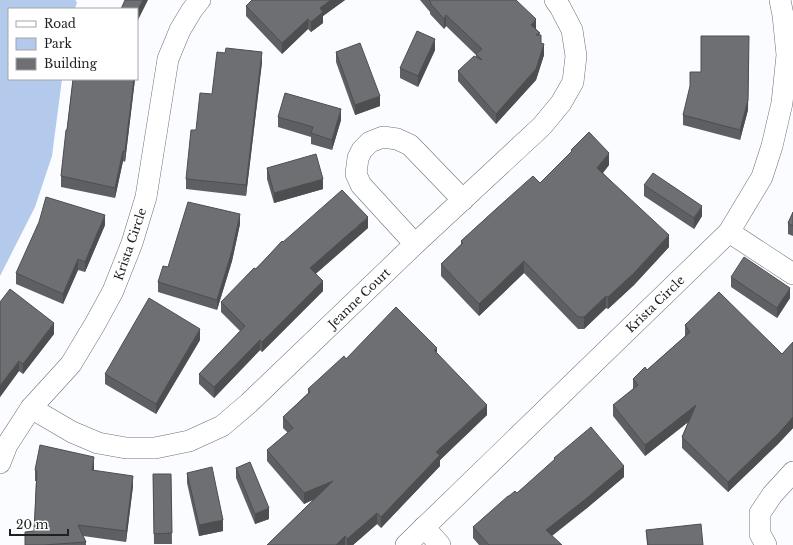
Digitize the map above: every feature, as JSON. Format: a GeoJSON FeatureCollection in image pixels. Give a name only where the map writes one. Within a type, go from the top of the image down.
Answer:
{"type":"FeatureCollection","features":[{"type":"Feature","properties":{"kind":"street","name":"Krista Circle"},"geometry":{"type":"LineString","coordinates":[[0,463],[7,444],[31,408],[71,364],[113,291],[132,243],[146,197],[168,59],[180,30],[200,0]]}},
{"type":"Feature","properties":{"kind":"street","name":"Jeanne Court"},"geometry":{"type":"LineString","coordinates":[[31,408],[72,432],[98,443],[126,448],[155,448],[189,441],[222,426],[249,403],[415,244],[542,126],[561,103],[573,82],[576,56],[572,30],[560,7],[554,0]]}},
{"type":"Feature","properties":{"kind":"street","name":"Krista Circle"},"geometry":{"type":"LineString","coordinates":[[406,545],[729,232],[762,177],[772,146],[782,103],[787,55],[780,0]]}},
{"type":"Feature","properties":{"kind":"street"},"geometry":{"type":"LineString","coordinates":[[415,244],[361,185],[356,174],[358,158],[362,150],[370,142],[384,137],[397,139],[410,145],[463,200]]}},
{"type":"Feature","properties":{"kind":"street"},"geometry":{"type":"LineString","coordinates":[[729,232],[793,274]]}},
{"type":"Feature","properties":{"kind":"street"},"geometry":{"type":"LineString","coordinates":[[766,545],[760,534],[760,513],[772,495],[793,472]]}},
{"type":"Feature","properties":{"kind":"street"},"geometry":{"type":"LineString","coordinates":[[424,527],[440,545]]}},
{"type":"Feature","properties":{"kind":"green space"},"geometry":{"type":"Polygon","coordinates":[[[0,0],[75,0],[77,2],[75,8],[8,8],[8,80],[62,80],[52,156],[35,207],[0,276],[0,0]]]}},
{"type":"Feature","properties":{"kind":"building"},"geometry":{"type":"Polygon","coordinates":[[[125,0],[143,0],[138,9],[121,8],[125,0]]]}},
{"type":"Feature","properties":{"kind":"building"},"geometry":{"type":"Polygon","coordinates":[[[252,0],[331,0],[320,8],[323,12],[311,22],[308,19],[282,43],[246,6],[252,0]]]}},
{"type":"Feature","properties":{"kind":"building"},"geometry":{"type":"Polygon","coordinates":[[[429,0],[516,0],[536,19],[531,25],[540,33],[536,35],[541,35],[541,43],[544,44],[536,69],[496,114],[458,71],[474,56],[482,60],[476,54],[482,49],[446,15],[444,19],[429,0]]]}},
{"type":"Feature","properties":{"kind":"building"},"geometry":{"type":"Polygon","coordinates":[[[417,31],[435,39],[418,76],[400,68],[417,31]]]}},
{"type":"Feature","properties":{"kind":"building"},"geometry":{"type":"Polygon","coordinates":[[[701,36],[749,36],[748,100],[740,130],[683,115],[690,86],[690,72],[701,72],[701,36]]]}},
{"type":"Feature","properties":{"kind":"building"},"geometry":{"type":"Polygon","coordinates":[[[360,43],[380,96],[355,105],[336,52],[360,43]]]}},
{"type":"Feature","properties":{"kind":"building"},"geometry":{"type":"Polygon","coordinates":[[[226,48],[262,52],[246,185],[186,179],[191,130],[196,130],[200,93],[212,94],[217,52],[225,53],[226,48]]]}},
{"type":"Feature","properties":{"kind":"building"},"geometry":{"type":"Polygon","coordinates":[[[73,80],[134,80],[125,151],[123,151],[115,188],[61,176],[73,80]]]}},
{"type":"Feature","properties":{"kind":"building"},"geometry":{"type":"Polygon","coordinates":[[[285,93],[341,109],[332,140],[311,133],[313,127],[278,117],[285,93]]]}},
{"type":"Feature","properties":{"kind":"building"},"geometry":{"type":"Polygon","coordinates":[[[589,132],[609,153],[597,168],[669,235],[634,273],[608,297],[606,296],[584,317],[578,317],[524,261],[479,304],[441,264],[463,243],[461,241],[533,176],[540,183],[589,132]]]}},
{"type":"Feature","properties":{"kind":"building"},"geometry":{"type":"Polygon","coordinates":[[[316,154],[323,179],[274,193],[267,168],[316,154]]]}},
{"type":"Feature","properties":{"kind":"building"},"geometry":{"type":"Polygon","coordinates":[[[653,173],[702,206],[694,218],[644,185],[653,173]]]}},
{"type":"Feature","properties":{"kind":"building"},"geometry":{"type":"Polygon","coordinates":[[[342,190],[368,217],[310,268],[323,281],[262,342],[260,340],[214,387],[199,374],[245,326],[221,302],[254,268],[256,269],[282,241],[283,242],[342,190]]]}},
{"type":"Feature","properties":{"kind":"building"},"geometry":{"type":"Polygon","coordinates":[[[46,197],[105,215],[85,262],[78,259],[63,294],[16,273],[39,222],[46,197]]]}},
{"type":"Feature","properties":{"kind":"building"},"geometry":{"type":"Polygon","coordinates":[[[188,202],[240,214],[232,251],[217,300],[158,282],[163,266],[168,267],[188,202]]]}},
{"type":"Feature","properties":{"kind":"building"},"geometry":{"type":"Polygon","coordinates":[[[793,212],[793,226],[788,223],[793,212]]]}},
{"type":"Feature","properties":{"kind":"building"},"geometry":{"type":"Polygon","coordinates":[[[744,257],[790,288],[777,308],[731,277],[744,257]]]}},
{"type":"Feature","properties":{"kind":"building"},"geometry":{"type":"Polygon","coordinates":[[[10,289],[54,323],[23,364],[19,361],[0,386],[0,302],[10,289]]]}},
{"type":"Feature","properties":{"kind":"building"},"geometry":{"type":"Polygon","coordinates":[[[719,292],[782,354],[793,342],[793,417],[778,434],[728,482],[682,437],[696,405],[645,445],[613,405],[638,385],[633,379],[645,367],[647,370],[690,332],[685,325],[719,292]]]}},
{"type":"Feature","properties":{"kind":"building"},"geometry":{"type":"Polygon","coordinates":[[[149,298],[200,329],[156,404],[105,374],[149,298]]]}},
{"type":"Feature","properties":{"kind":"building"},"geometry":{"type":"Polygon","coordinates":[[[396,307],[437,348],[434,350],[487,405],[436,452],[440,455],[381,517],[377,513],[347,539],[345,536],[336,545],[267,545],[333,481],[304,493],[267,450],[293,428],[283,417],[310,392],[308,389],[344,356],[346,359],[396,307]]]}},
{"type":"Feature","properties":{"kind":"building"},"geometry":{"type":"Polygon","coordinates":[[[591,427],[624,466],[587,498],[546,530],[562,545],[489,545],[473,527],[508,496],[515,491],[517,493],[555,459],[554,458],[591,427]]]}},
{"type":"Feature","properties":{"kind":"building"},"geometry":{"type":"Polygon","coordinates":[[[40,445],[94,457],[92,470],[133,476],[126,531],[78,525],[86,542],[25,545],[25,532],[34,531],[37,471],[35,470],[40,445]]]}},
{"type":"Feature","properties":{"kind":"building"},"geometry":{"type":"Polygon","coordinates":[[[250,462],[269,508],[255,514],[236,468],[250,462]]]}},
{"type":"Feature","properties":{"kind":"building"},"geometry":{"type":"Polygon","coordinates":[[[212,467],[223,520],[199,525],[187,473],[212,467]]]}},
{"type":"Feature","properties":{"kind":"building"},"geometry":{"type":"Polygon","coordinates":[[[153,474],[171,474],[172,533],[154,534],[153,474]]]}},
{"type":"Feature","properties":{"kind":"building"},"geometry":{"type":"Polygon","coordinates":[[[701,524],[703,545],[648,545],[646,530],[701,524]]]}}]}
